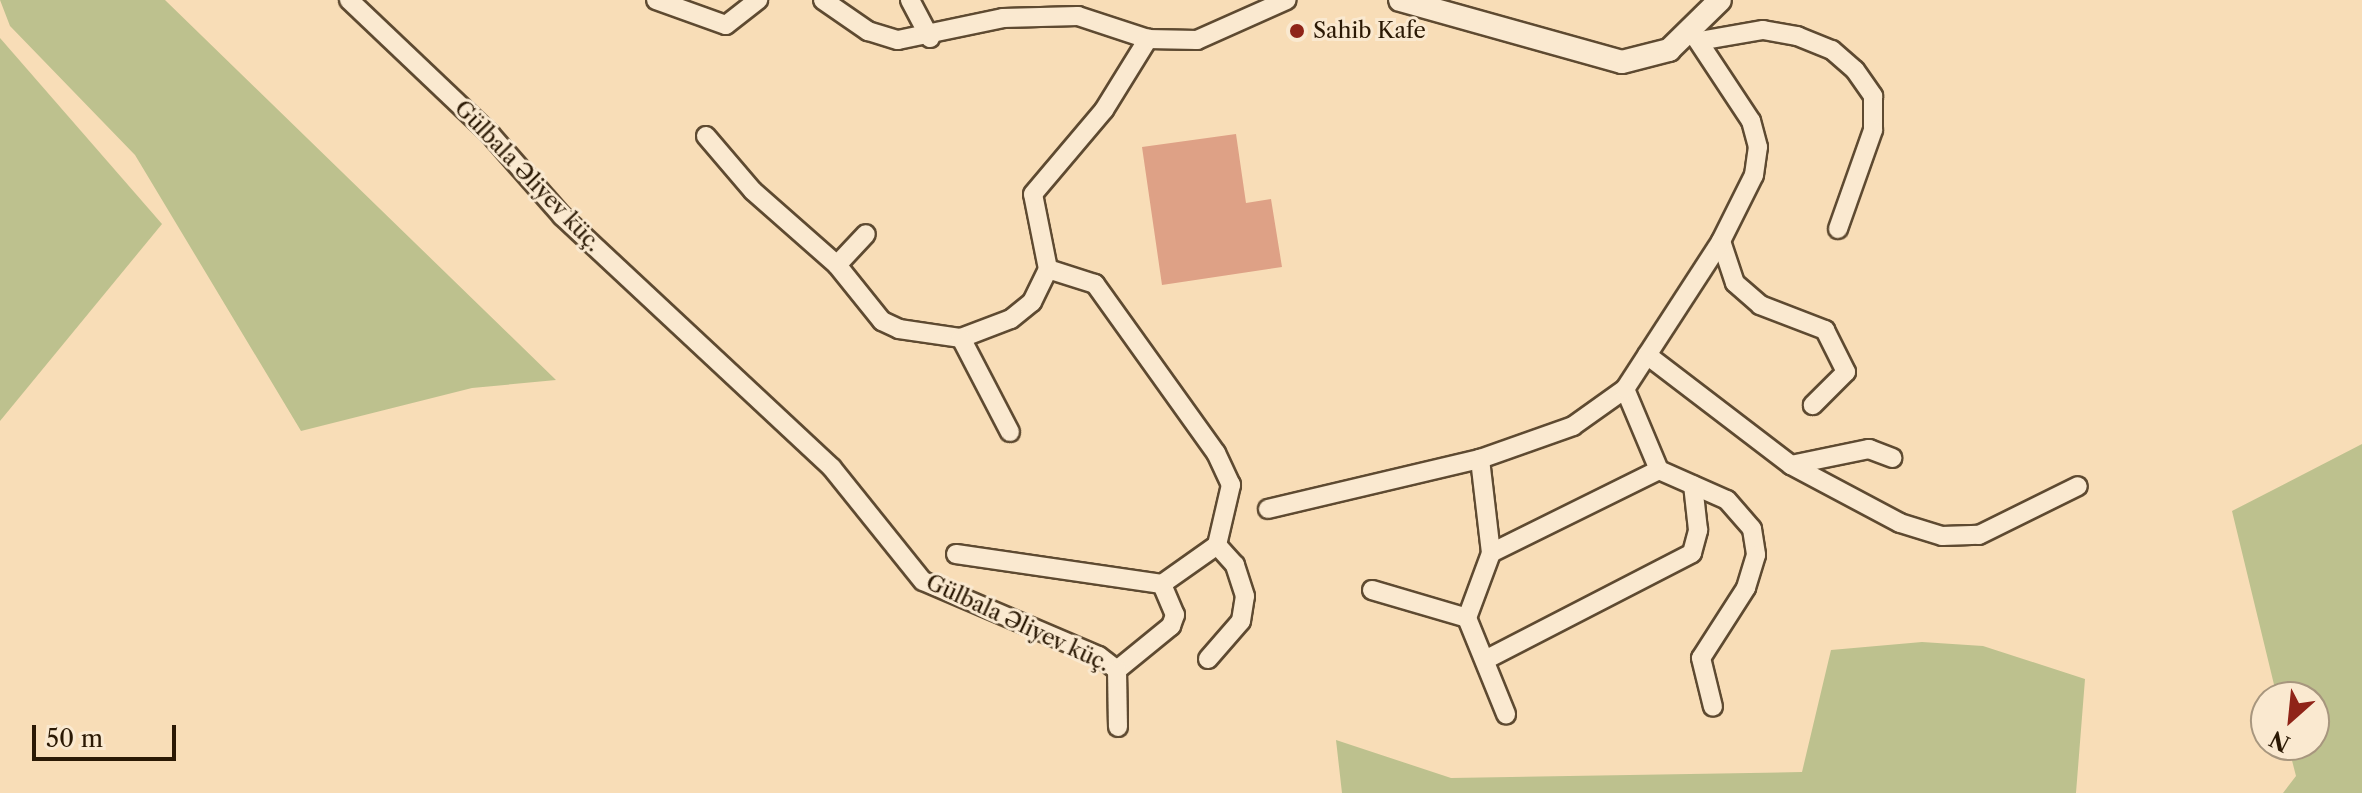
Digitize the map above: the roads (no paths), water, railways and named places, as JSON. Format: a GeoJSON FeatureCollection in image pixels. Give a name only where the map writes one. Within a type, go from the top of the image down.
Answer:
{"type":"FeatureCollection","features":[{"type":"Feature","properties":{"kind":"street","name":"Gülbala Əliyev küç."},"geometry":{"type":"LineString","coordinates":[[349,0],[490,134],[562,216],[832,468],[923,581],[1087,650],[1117,670],[1171,626],[1175,615],[1162,584]]}},
{"type":"Feature","properties":{"kind":"street"},"geometry":{"type":"LineString","coordinates":[[656,0],[726,25],[758,0]]}},
{"type":"Feature","properties":{"kind":"street"},"geometry":{"type":"LineString","coordinates":[[823,0],[868,31],[898,40],[930,38],[1003,18],[1078,16],[1148,39],[1197,40],[1287,0]]}},
{"type":"Feature","properties":{"kind":"street"},"geometry":{"type":"LineString","coordinates":[[910,0],[930,38]]}},
{"type":"Feature","properties":{"kind":"street"},"geometry":{"type":"LineString","coordinates":[[1400,0],[1581,55],[1648,59],[1698,36],[1763,30],[1797,36],[1855,70],[1873,96],[1873,130],[1838,229]]}},
{"type":"Feature","properties":{"kind":"street"},"geometry":{"type":"LineString","coordinates":[[1698,36],[1720,0]]}},
{"type":"Feature","properties":{"kind":"street"},"geometry":{"type":"LineString","coordinates":[[1268,509],[1480,459],[1573,426],[1625,389],[1721,241],[1754,175],[1758,147],[1739,96],[1698,36]]}},
{"type":"Feature","properties":{"kind":"street"},"geometry":{"type":"LineString","coordinates":[[706,136],[753,191],[837,265],[882,321],[961,338],[1011,319],[1032,302],[1048,269],[1033,194],[1038,181],[1104,110],[1148,39]]}},
{"type":"Feature","properties":{"kind":"street"},"geometry":{"type":"LineString","coordinates":[[837,265],[866,234]]}},
{"type":"Feature","properties":{"kind":"street"},"geometry":{"type":"LineString","coordinates":[[1721,241],[1735,283],[1760,305],[1825,330],[1846,372],[1813,405]]}},
{"type":"Feature","properties":{"kind":"street"},"geometry":{"type":"LineString","coordinates":[[956,554],[1162,584],[1217,545],[1232,498],[1216,453],[1095,284],[1048,269]]}},
{"type":"Feature","properties":{"kind":"street"},"geometry":{"type":"LineString","coordinates":[[961,338],[1010,432]]}},
{"type":"Feature","properties":{"kind":"street"},"geometry":{"type":"LineString","coordinates":[[1647,355],[1791,465],[1888,518],[1942,536],[1979,535],[2078,486]]}},
{"type":"Feature","properties":{"kind":"street"},"geometry":{"type":"LineString","coordinates":[[1625,389],[1659,470],[1746,515],[1756,555],[1735,615],[1701,658],[1713,707]]}},
{"type":"Feature","properties":{"kind":"street"},"geometry":{"type":"LineString","coordinates":[[1791,465],[1869,449],[1892,458]]}},
{"type":"Feature","properties":{"kind":"street"},"geometry":{"type":"LineString","coordinates":[[1480,459],[1491,553],[1467,618],[1506,714]]}},
{"type":"Feature","properties":{"kind":"street"},"geometry":{"type":"LineString","coordinates":[[1491,553],[1659,470]]}},
{"type":"Feature","properties":{"kind":"street"},"geometry":{"type":"LineString","coordinates":[[1485,660],[1692,553],[1698,530],[1693,485]]}},
{"type":"Feature","properties":{"kind":"street"},"geometry":{"type":"LineString","coordinates":[[1208,659],[1241,621],[1245,596],[1235,565],[1217,545]]}},
{"type":"Feature","properties":{"kind":"street"},"geometry":{"type":"LineString","coordinates":[[1372,590],[1467,618]]}},
{"type":"Feature","properties":{"kind":"street"},"geometry":{"type":"LineString","coordinates":[[1117,670],[1118,727]]}},
{"type":"Feature","properties":{"kind":"place","name":"Sahib Kafe"},"geometry":{"type":"Point","coordinates":[1297,31]}}]}
